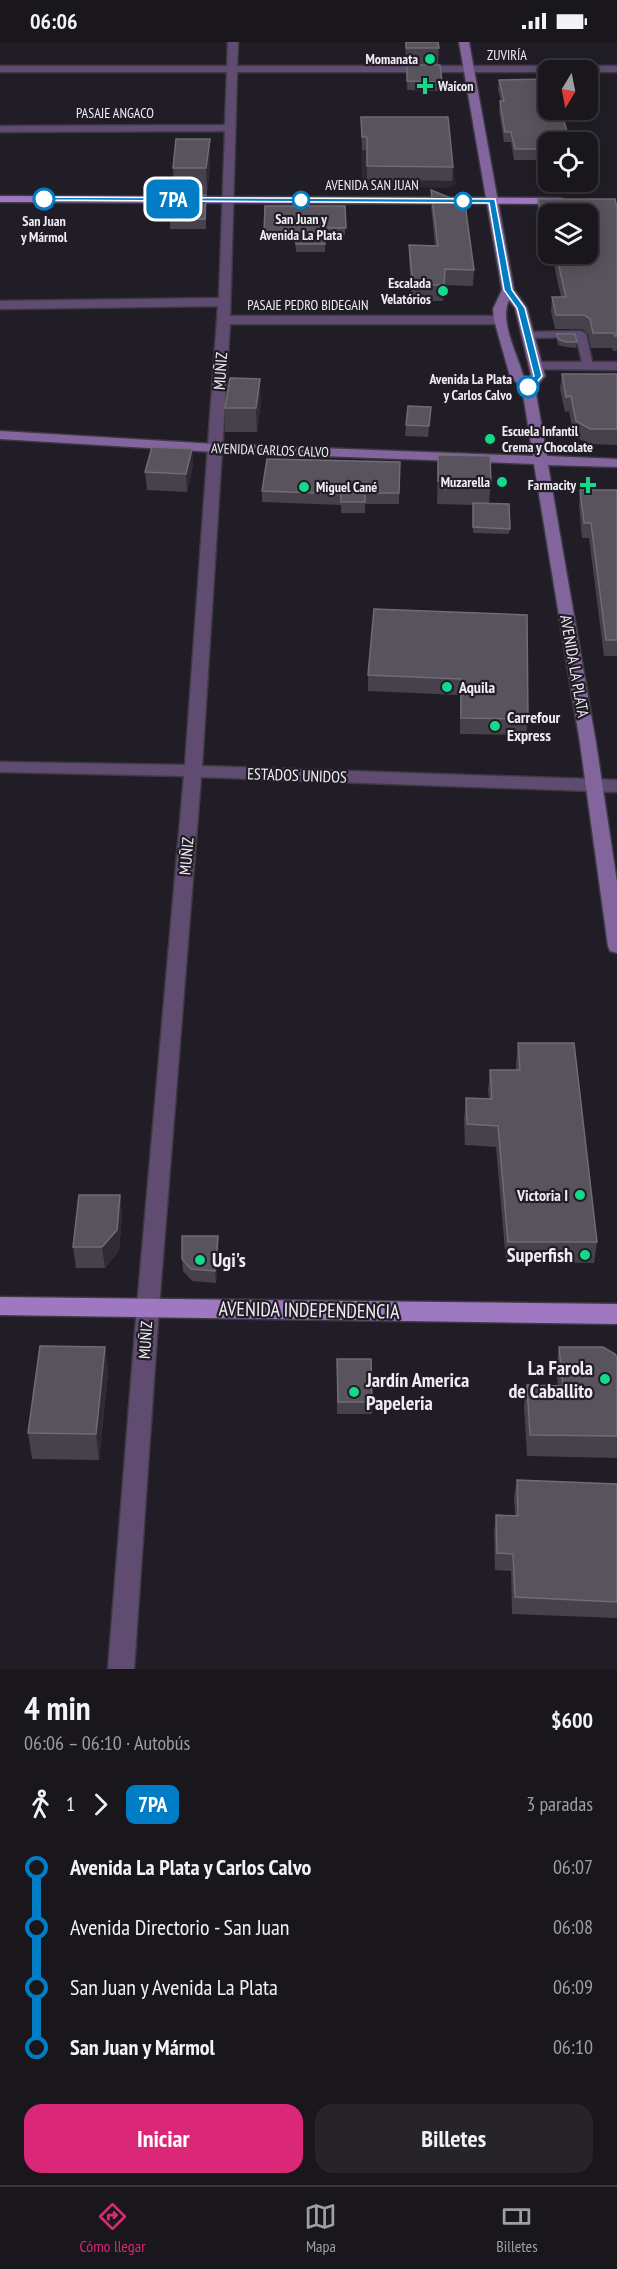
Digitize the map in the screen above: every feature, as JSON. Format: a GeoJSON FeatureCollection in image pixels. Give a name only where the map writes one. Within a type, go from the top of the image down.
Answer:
{"type":"FeatureCollection","features":[{"type":"Feature","properties":{"kind":"main road"},"geometry":{"type":"LineString","coordinates":[[464,42],[508,290],[521,308],[536,366],[527,366],[522,363],[515,337],[502,324],[499,309],[508,290]]}},
{"type":"Feature","properties":{"kind":"main road","name":"AVENIDA SAN JUAN"},"geometry":{"type":"LineString","coordinates":[[0,199],[572,201]]}},
{"type":"Feature","properties":{"kind":"main road","name":"AVENIDA LA PLATA"},"geometry":{"type":"LineString","coordinates":[[502,324],[517,376],[528,387],[595,786],[617,946]]}},
{"type":"Feature","properties":{"kind":"main road","name":"AVENIDA LA PLATA"},"geometry":{"type":"LineString","coordinates":[[528,387],[538,376],[536,366]]}},
{"type":"Feature","properties":{"kind":"main road","name":"AVENIDA CARLOS CALVO"},"geometry":{"type":"LineString","coordinates":[[0,435],[215,448],[540,462],[617,463]]}},
{"type":"Feature","properties":{"kind":"main road","name":"AVENIDA INDEPENDENCIA"},"geometry":{"type":"LineString","coordinates":[[0,1306],[617,1314]]}},
{"type":"Feature","properties":{"kind":"street","name":"MUÑIZ"},"geometry":{"type":"LineString","coordinates":[[121,1669],[148,1307],[194,771],[224,320],[226,199],[233,42]]}},
{"type":"Feature","properties":{"kind":"street","name":"ZUVIRÍA"},"geometry":{"type":"LineString","coordinates":[[0,69],[617,69]]}},
{"type":"Feature","properties":{"kind":"street","name":"PASAJE ANGACO"},"geometry":{"type":"LineString","coordinates":[[0,129],[230,128]]}},
{"type":"Feature","properties":{"kind":"street","name":"PASAJE PEDRO BIDEGAIN"},"geometry":{"type":"LineString","coordinates":[[0,305],[224,302]]}},
{"type":"Feature","properties":{"kind":"street","name":"PASAJE PEDRO BIDEGAIN"},"geometry":{"type":"LineString","coordinates":[[224,320],[502,324]]}},
{"type":"Feature","properties":{"kind":"street"},"geometry":{"type":"LineString","coordinates":[[536,366],[617,366]]}},
{"type":"Feature","properties":{"kind":"street","name":"ESTADOS UNIDOS"},"geometry":{"type":"LineString","coordinates":[[0,767],[194,771],[617,786]]}},
{"type":"Feature","properties":{"kind":"lane"},"geometry":{"type":"LineString","coordinates":[[528,335],[582,334],[588,366]]}},
{"type":"Feature","properties":{"kind":"shaded area"},"geometry":{"type":"Polygon","coordinates":[[[361,124],[446,124],[456,184],[447,188],[362,187],[361,124]]]}},
{"type":"Feature","properties":{"kind":"building"},"geometry":{"type":"Polygon","coordinates":[[[406,42],[438,42],[439,48],[406,48],[406,42]]]}},
{"type":"Feature","properties":{"kind":"building"},"geometry":{"type":"Polygon","coordinates":[[[407,65],[440,65],[442,82],[407,81],[407,65]]]}},
{"type":"Feature","properties":{"kind":"building"},"geometry":{"type":"Polygon","coordinates":[[[538,79],[538,120],[564,120],[567,132],[538,132],[538,149],[515,149],[511,132],[505,132],[500,101],[504,101],[499,80],[538,79]]]}},
{"type":"Feature","properties":{"kind":"building"},"geometry":{"type":"Polygon","coordinates":[[[361,117],[448,117],[453,167],[367,166],[367,137],[362,137],[361,117]]]}},
{"type":"Feature","properties":{"kind":"building"},"geometry":{"type":"Polygon","coordinates":[[[176,139],[210,139],[206,168],[173,168],[176,139]]]}},
{"type":"Feature","properties":{"kind":"building"},"geometry":{"type":"Polygon","coordinates":[[[431,190],[465,204],[474,270],[445,269],[444,285],[413,285],[409,245],[438,246],[431,190]]]}},
{"type":"Feature","properties":{"kind":"building"},"geometry":{"type":"Polygon","coordinates":[[[173,195],[206,195],[205,219],[170,219],[173,195]]]}},
{"type":"Feature","properties":{"kind":"building"},"geometry":{"type":"Polygon","coordinates":[[[538,199],[615,199],[617,207],[617,336],[614,333],[593,333],[590,319],[584,315],[556,315],[552,297],[566,297],[558,264],[598,264],[598,204],[539,204],[538,199]]]}},
{"type":"Feature","properties":{"kind":"building"},"geometry":{"type":"Polygon","coordinates":[[[265,206],[345,206],[346,228],[325,228],[325,244],[296,244],[295,233],[264,233],[265,206]]]}},
{"type":"Feature","properties":{"kind":"building"},"geometry":{"type":"Polygon","coordinates":[[[557,334],[575,334],[577,342],[558,339],[557,334]]]}},
{"type":"Feature","properties":{"kind":"building"},"geometry":{"type":"Polygon","coordinates":[[[562,374],[617,374],[617,429],[590,429],[576,421],[571,396],[566,397],[562,374]]]}},
{"type":"Feature","properties":{"kind":"building"},"geometry":{"type":"Polygon","coordinates":[[[230,378],[260,379],[256,408],[225,408],[230,378]]]}},
{"type":"Feature","properties":{"kind":"building"},"geometry":{"type":"Polygon","coordinates":[[[408,406],[431,407],[429,426],[406,425],[408,406]]]}},
{"type":"Feature","properties":{"kind":"building"},"geometry":{"type":"Polygon","coordinates":[[[152,447],[192,449],[186,474],[145,472],[152,447]]]}},
{"type":"Feature","properties":{"kind":"building"},"geometry":{"type":"Polygon","coordinates":[[[438,455],[490,456],[491,483],[438,481],[438,455]]]}},
{"type":"Feature","properties":{"kind":"building"},"geometry":{"type":"Polygon","coordinates":[[[267,459],[400,462],[399,493],[365,493],[365,502],[341,502],[341,494],[262,491],[267,459]]]}},
{"type":"Feature","properties":{"kind":"building"},"geometry":{"type":"Polygon","coordinates":[[[580,490],[617,490],[617,640],[606,640],[591,523],[584,523],[580,490]]]}},
{"type":"Feature","properties":{"kind":"building"},"geometry":{"type":"Polygon","coordinates":[[[473,503],[509,504],[510,529],[473,527],[473,503]]]}},
{"type":"Feature","properties":{"kind":"building"},"geometry":{"type":"Polygon","coordinates":[[[374,609],[527,615],[528,719],[461,718],[461,679],[368,675],[374,609]]]}},
{"type":"Feature","properties":{"kind":"building"},"geometry":{"type":"Polygon","coordinates":[[[518,1043],[574,1043],[597,1242],[508,1242],[498,1126],[467,1124],[466,1098],[492,1099],[490,1070],[520,1070],[518,1043]]]}},
{"type":"Feature","properties":{"kind":"building"},"geometry":{"type":"Polygon","coordinates":[[[79,1195],[120,1195],[117,1230],[102,1247],[73,1247],[79,1195]]]}},
{"type":"Feature","properties":{"kind":"building","name":"Ugi's"},"geometry":{"type":"Polygon","coordinates":[[[182,1236],[218,1236],[215,1271],[191,1269],[182,1259],[182,1236]]]}},
{"type":"Feature","properties":{"kind":"building"},"geometry":{"type":"Polygon","coordinates":[[[40,1346],[105,1347],[96,1434],[28,1433],[40,1346]]]}},
{"type":"Feature","properties":{"kind":"building"},"geometry":{"type":"Polygon","coordinates":[[[559,1347],[603,1347],[617,1357],[617,1436],[530,1435],[527,1385],[563,1386],[559,1347]]]}},
{"type":"Feature","properties":{"kind":"building","name":"Jardín America Papeleria"},"geometry":{"type":"Polygon","coordinates":[[[337,1359],[371,1359],[372,1402],[338,1402],[337,1359]]]}},
{"type":"Feature","properties":{"kind":"building"},"geometry":{"type":"Polygon","coordinates":[[[517,1480],[617,1484],[617,1602],[515,1597],[513,1554],[497,1553],[496,1515],[518,1516],[517,1480]]]}},
{"type":"Feature","properties":{"kind":"bus line","name":"7PA"},"geometry":{"type":"LineString","coordinates":[[44,199],[492,201],[508,290],[521,308],[538,376],[528,387]]}},
{"type":"Feature","properties":{"kind":"place","name":"Momanata"},"geometry":{"type":"Point","coordinates":[430,59]}},
{"type":"Feature","properties":{"kind":"place","name":"Waícon"},"geometry":{"type":"Point","coordinates":[425,86]}},
{"type":"Feature","properties":{"kind":"place","name":"San Juan y Mármol"},"geometry":{"type":"Point","coordinates":[44,199]}},
{"type":"Feature","properties":{"kind":"place","name":"San Juan y Avenida La Plata"},"geometry":{"type":"Point","coordinates":[301,200]}},
{"type":"Feature","properties":{"kind":"place","name":"Escalada Velatórios"},"geometry":{"type":"Point","coordinates":[443,291]}},
{"type":"Feature","properties":{"kind":"place","name":"Avenida La Plata y Carlos Calvo"},"geometry":{"type":"Point","coordinates":[528,387]}},
{"type":"Feature","properties":{"kind":"place","name":"Escuela Infantil Crema y Chocolate"},"geometry":{"type":"Point","coordinates":[490,439]}},
{"type":"Feature","properties":{"kind":"place","name":"Muzarella"},"geometry":{"type":"Point","coordinates":[502,482]}},
{"type":"Feature","properties":{"kind":"place","name":"Farmacity"},"geometry":{"type":"Point","coordinates":[588,485]}},
{"type":"Feature","properties":{"kind":"place","name":"Miguel Cané"},"geometry":{"type":"Point","coordinates":[304,487]}},
{"type":"Feature","properties":{"kind":"place","name":"Aquila"},"geometry":{"type":"Point","coordinates":[447,687]}},
{"type":"Feature","properties":{"kind":"place","name":"Carrefour Express"},"geometry":{"type":"Point","coordinates":[495,726]}},
{"type":"Feature","properties":{"kind":"place","name":"Victoria I"},"geometry":{"type":"Point","coordinates":[580,1195]}},
{"type":"Feature","properties":{"kind":"place","name":"Superfish"},"geometry":{"type":"Point","coordinates":[585,1255]}},
{"type":"Feature","properties":{"kind":"place","name":"Ugi's"},"geometry":{"type":"Point","coordinates":[200,1260]}},
{"type":"Feature","properties":{"kind":"place","name":"La Farola de Caballito"},"geometry":{"type":"Point","coordinates":[605,1379]}},
{"type":"Feature","properties":{"kind":"place","name":"Jardín America Papeleria"},"geometry":{"type":"Point","coordinates":[354,1392]}}]}
